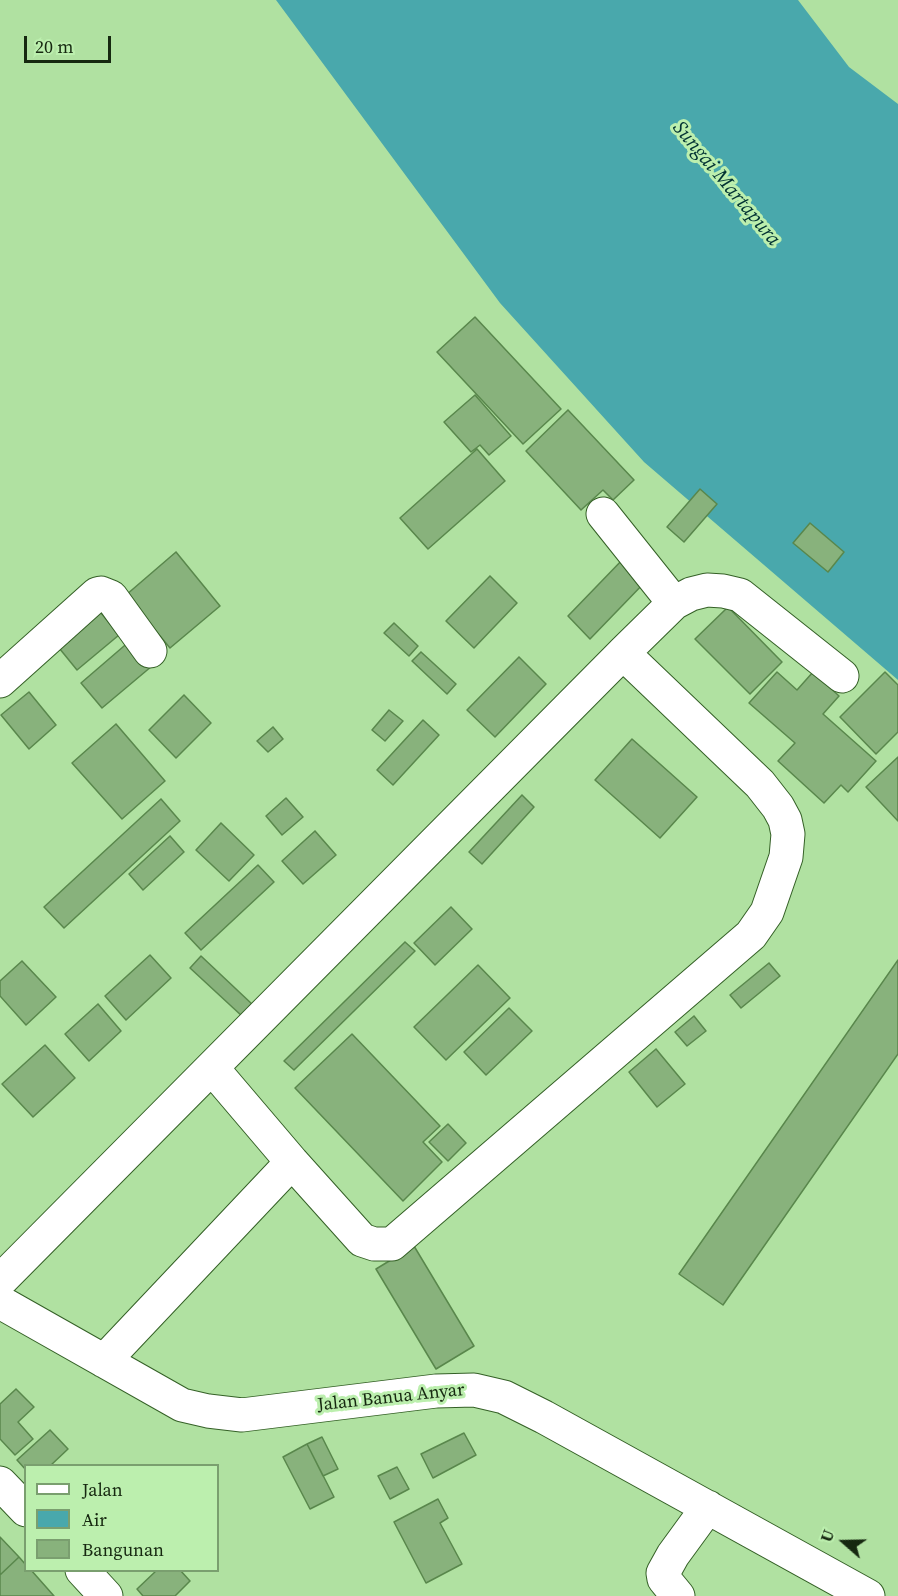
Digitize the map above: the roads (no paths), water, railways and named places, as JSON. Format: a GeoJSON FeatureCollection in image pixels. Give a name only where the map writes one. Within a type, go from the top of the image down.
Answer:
{"type":"FeatureCollection","features":[{"type":"Feature","properties":{"kind":"street"},"geometry":{"type":"LineString","coordinates":[[603,514],[674,603]]}},
{"type":"Feature","properties":{"kind":"street"},"geometry":{"type":"LineString","coordinates":[[1,1299],[212,1068],[674,603],[691,594],[707,591],[723,591],[740,595],[842,676]]}},
{"type":"Feature","properties":{"kind":"street"},"geometry":{"type":"LineString","coordinates":[[0,681],[97,594],[101,593],[111,597],[150,651]]}},
{"type":"Feature","properties":{"kind":"street"},"geometry":{"type":"LineString","coordinates":[[212,1068],[362,1239],[374,1244],[392,1244],[742,944],[760,924],[774,897],[786,857],[788,834],[785,820],[778,807],[759,784],[623,653]]}},
{"type":"Feature","properties":{"kind":"street"},"geometry":{"type":"LineString","coordinates":[[104,1361],[292,1161]]}},
{"type":"Feature","properties":{"kind":"street","name":"Jalan Banua Anyar"},"geometry":{"type":"LineString","coordinates":[[1,1299],[182,1405],[208,1411],[242,1415],[436,1391],[474,1390],[504,1397],[868,1596]]}},
{"type":"Feature","properties":{"kind":"street"},"geometry":{"type":"LineString","coordinates":[[0,1483],[24,1508]]}},
{"type":"Feature","properties":{"kind":"street"},"geometry":{"type":"LineString","coordinates":[[678,1596],[664,1579],[663,1573],[669,1561],[708,1507]]}},
{"type":"Feature","properties":{"kind":"street"},"geometry":{"type":"LineString","coordinates":[[84,1572],[106,1596]]}},
{"type":"Feature","properties":{"kind":"water","name":"Sungai Martapura"},"geometry":{"type":"Polygon","coordinates":[[[276,0],[798,0],[849,67],[898,104],[898,680],[644,462],[500,303],[276,0]]]}}]}
